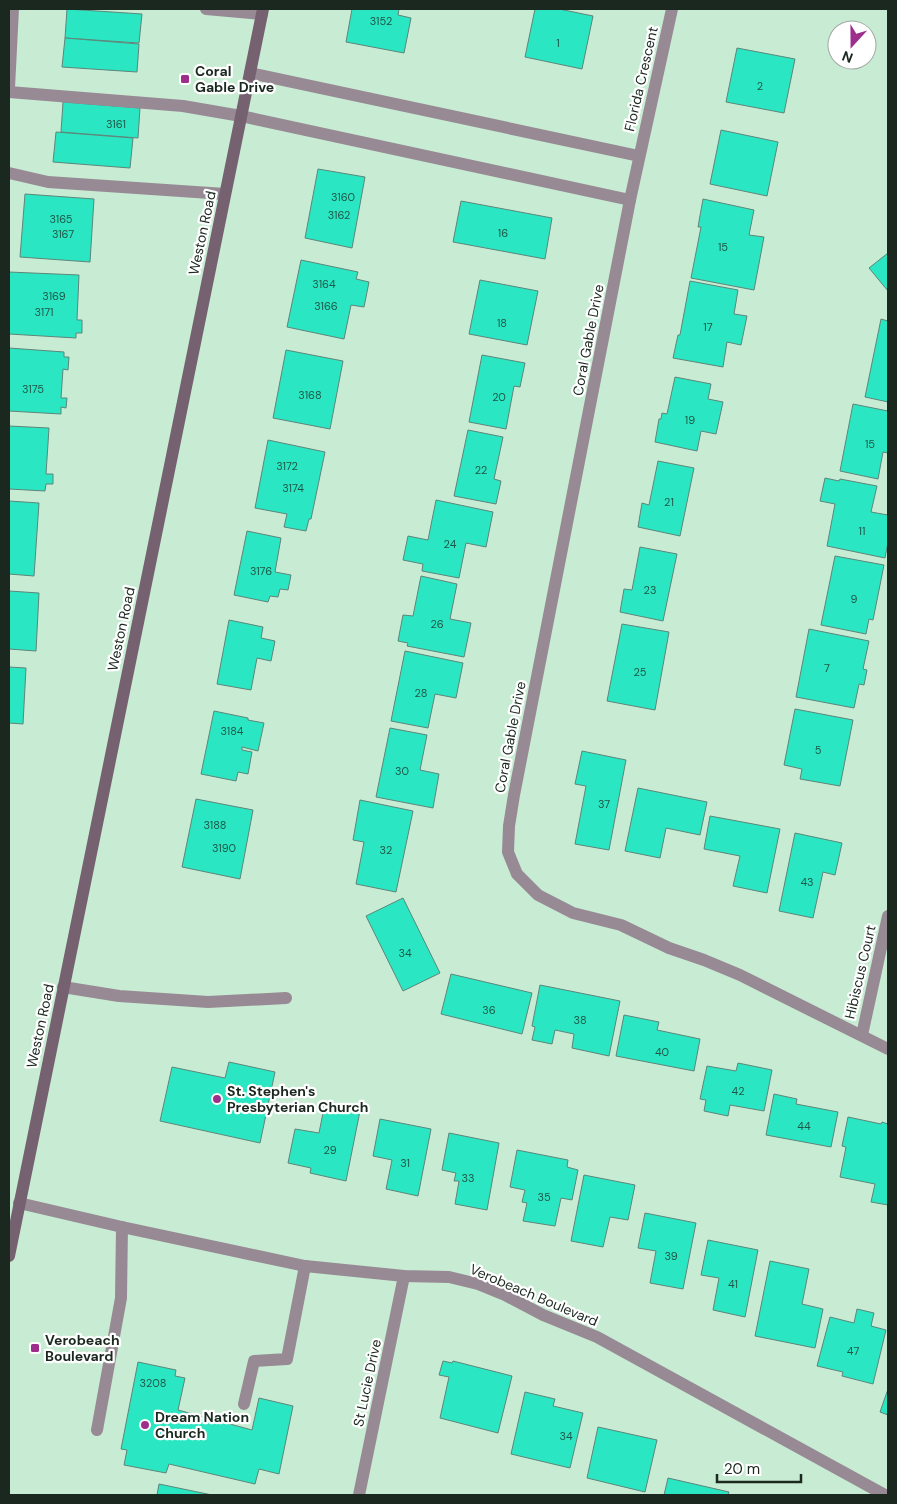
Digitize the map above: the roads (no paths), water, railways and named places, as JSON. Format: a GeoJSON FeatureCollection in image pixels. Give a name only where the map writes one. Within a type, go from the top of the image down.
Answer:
{"type":"FeatureCollection","features":[{"type":"Feature","properties":{"kind":"main road","name":"Weston Road"},"geometry":{"type":"LineString","coordinates":[[9,1256],[262,11]]}},
{"type":"Feature","properties":{"kind":"street"},"geometry":{"type":"LineString","coordinates":[[9,88],[13,9]]}},
{"type":"Feature","properties":{"kind":"street"},"geometry":{"type":"LineString","coordinates":[[206,9],[262,11]]}},
{"type":"Feature","properties":{"kind":"street","name":"Florida Crescent"},"geometry":{"type":"LineString","coordinates":[[639,156],[672,9]]}},
{"type":"Feature","properties":{"kind":"street"},"geometry":{"type":"LineString","coordinates":[[250,73],[639,156]]}},
{"type":"Feature","properties":{"kind":"street"},"geometry":{"type":"LineString","coordinates":[[9,92],[184,106],[241,116],[630,200]]}},
{"type":"Feature","properties":{"kind":"street","name":"Coral Gable Drive"},"geometry":{"type":"LineString","coordinates":[[639,156],[514,795],[509,826],[508,852],[517,874],[538,895],[573,913],[621,925],[669,948],[740,975],[888,1049]]}},
{"type":"Feature","properties":{"kind":"street"},"geometry":{"type":"LineString","coordinates":[[9,173],[48,182],[225,194]]}},
{"type":"Feature","properties":{"kind":"street","name":"Hibiscus Court"},"geometry":{"type":"LineString","coordinates":[[862,1035],[888,916]]}},
{"type":"Feature","properties":{"kind":"street"},"geometry":{"type":"LineString","coordinates":[[63,987],[119,996],[208,1002],[286,998]]}},
{"type":"Feature","properties":{"kind":"street","name":"Verobeach Boulevard"},"geometry":{"type":"LineString","coordinates":[[19,1203],[122,1228],[305,1266],[404,1276],[449,1277],[478,1284],[505,1295],[543,1315],[597,1337],[885,1495]]}},
{"type":"Feature","properties":{"kind":"street"},"geometry":{"type":"LineString","coordinates":[[97,1430],[121,1298],[122,1228]]}},
{"type":"Feature","properties":{"kind":"street"},"geometry":{"type":"LineString","coordinates":[[244,1404],[254,1361],[287,1358],[305,1266]]}},
{"type":"Feature","properties":{"kind":"street","name":"St Lucie Drive"},"geometry":{"type":"LineString","coordinates":[[359,1495],[404,1276]]}},
{"type":"Feature","properties":{"kind":"place","name":"Coral Gable Drive"},"geometry":{"type":"Point","coordinates":[185,79]}},
{"type":"Feature","properties":{"kind":"place","name":"St. Stephen's Presbyterian Church"},"geometry":{"type":"Point","coordinates":[217,1099]}},
{"type":"Feature","properties":{"kind":"place","name":"Verobeach Boulevard"},"geometry":{"type":"Point","coordinates":[35,1348]}},
{"type":"Feature","properties":{"kind":"place","name":"Dream Nation Church"},"geometry":{"type":"Point","coordinates":[145,1425]}}]}
